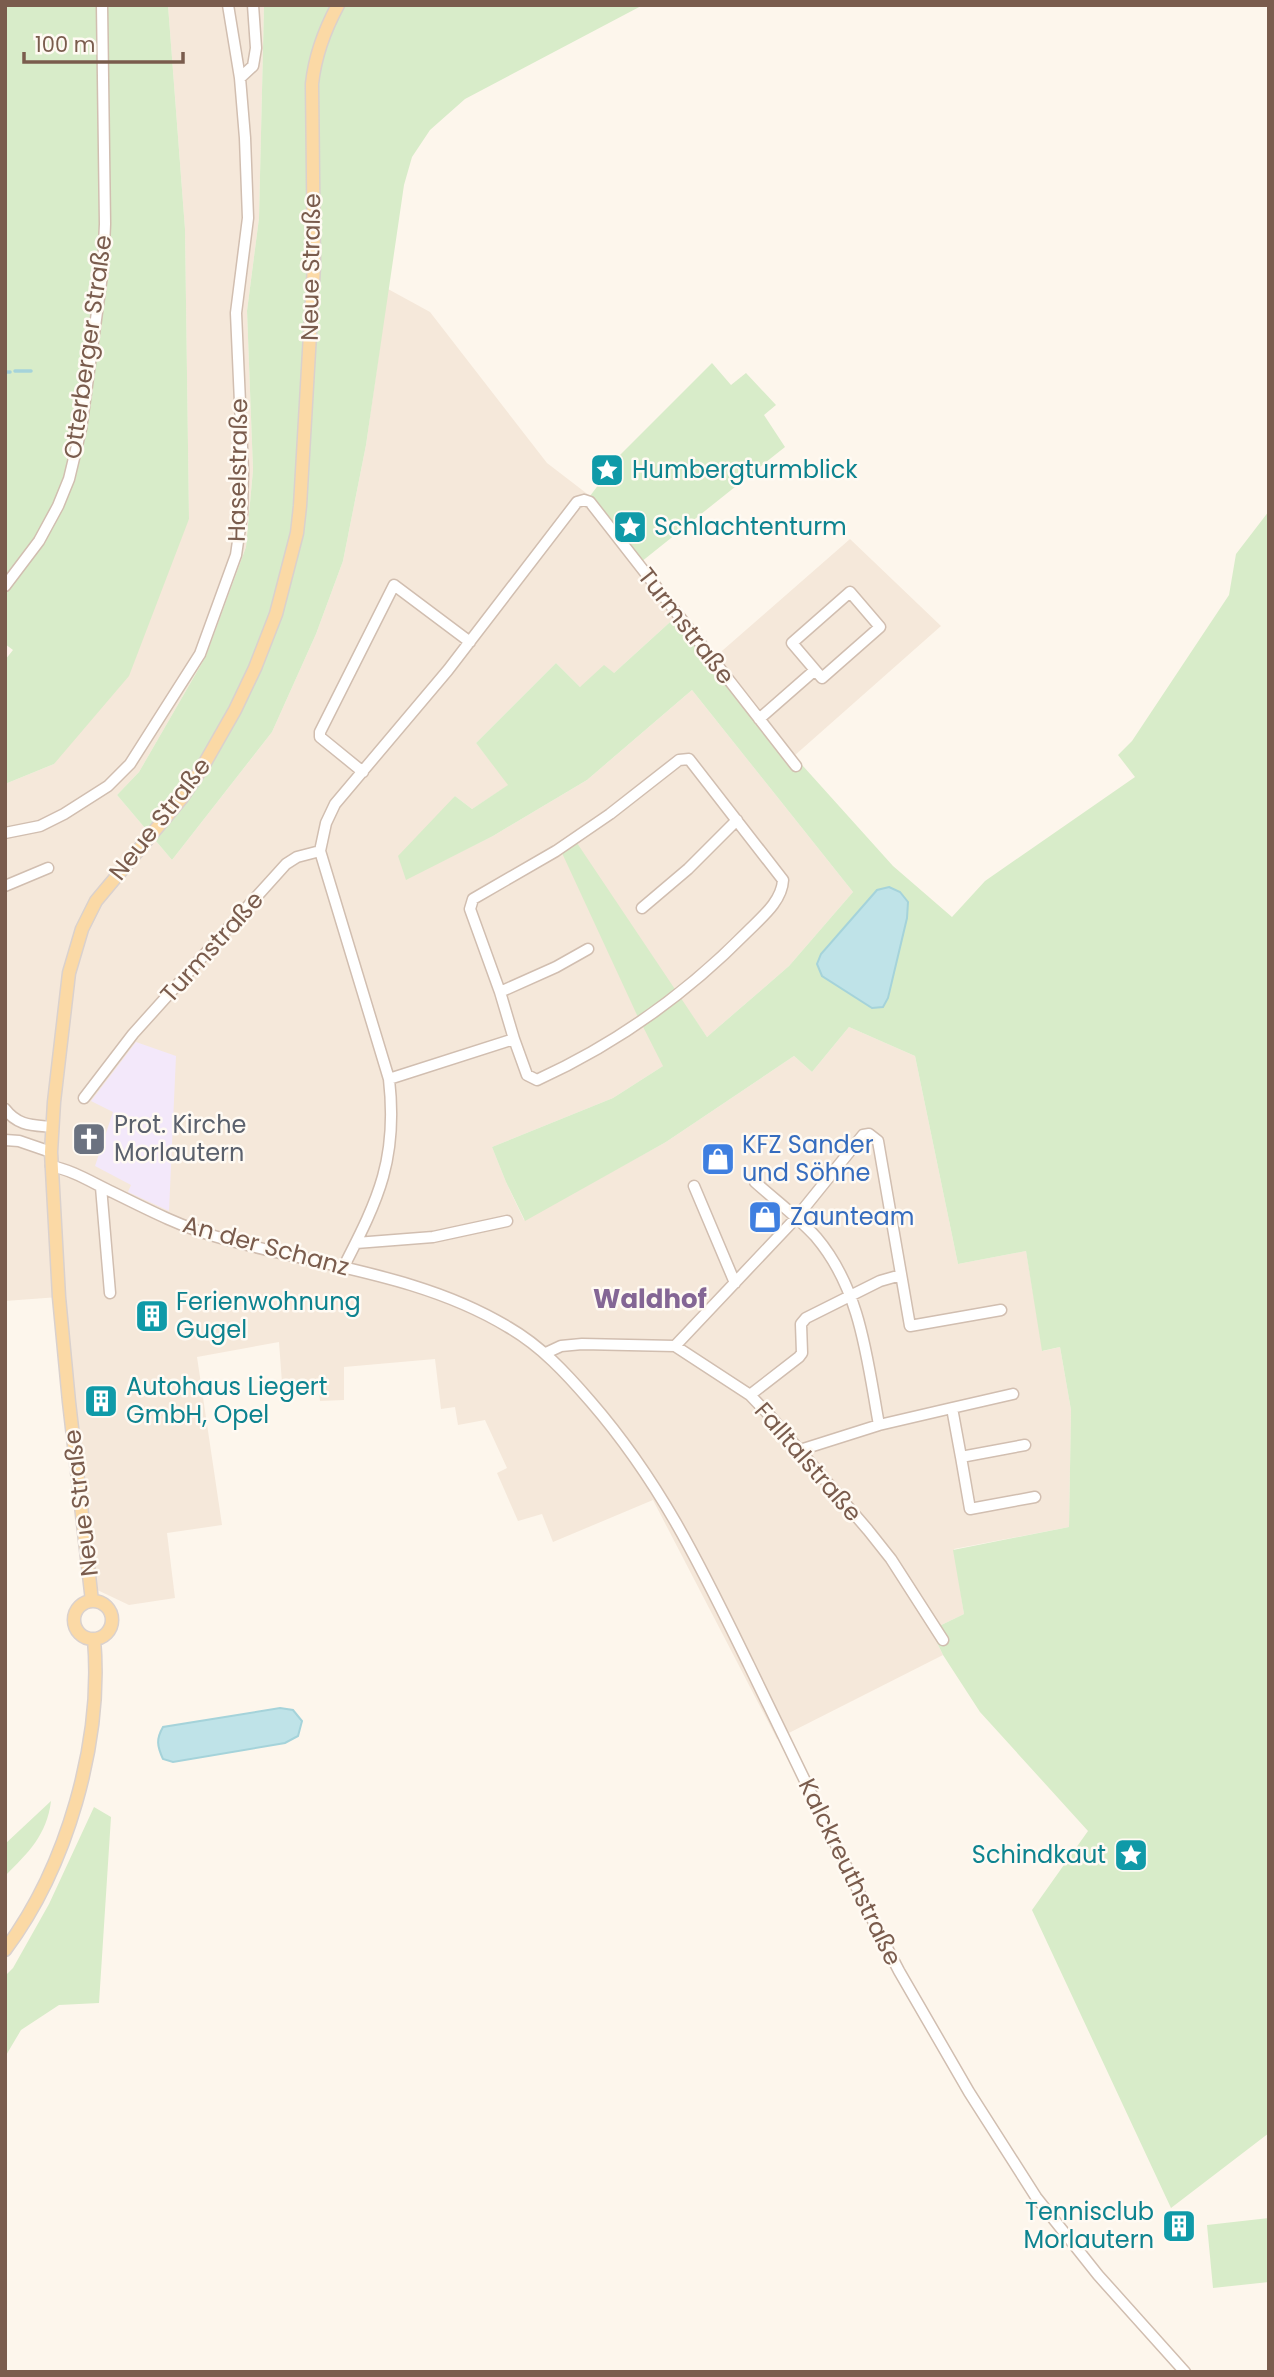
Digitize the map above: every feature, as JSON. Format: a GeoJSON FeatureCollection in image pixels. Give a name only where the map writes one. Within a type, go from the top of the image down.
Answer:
{"type":"FeatureCollection","features":[{"type":"Feature","properties":{"kind":"main road","name":"Neue Straße"},"geometry":{"type":"LineString","coordinates":[[92,1601],[68,1402],[51,1166],[52,1127],[69,973],[82,929],[96,901],[181,799],[215,747],[256,668],[276,614],[288,570],[300,506],[314,265],[312,84],[321,40],[338,5]]}},
{"type":"Feature","properties":{"kind":"main road","name":"Neue Straße"},"geometry":{"type":"LineString","coordinates":[[92,1601],[104,1605],[112,1619],[105,1636],[94,1639],[82,1636],[75,1620],[78,1609],[92,1601]]}},
{"type":"Feature","properties":{"kind":"main road"},"geometry":{"type":"LineString","coordinates":[[5,1950],[37,1899],[67,1830],[82,1782],[96,1695],[94,1639]]}},
{"type":"Feature","properties":{"kind":"street","name":"Otterberger Straße"},"geometry":{"type":"LineString","coordinates":[[5,586],[39,541],[58,506],[69,479],[81,429],[103,268],[105,224],[102,5]]}},
{"type":"Feature","properties":{"kind":"street","name":"Haselstraße"},"geometry":{"type":"LineString","coordinates":[[5,833],[40,826],[64,814],[108,786],[130,764],[200,654],[236,555],[242,514],[243,470],[236,313],[248,218],[240,78],[228,5]]}},
{"type":"Feature","properties":{"kind":"street"},"geometry":{"type":"LineString","coordinates":[[240,78],[253,66],[256,48],[253,5]]}},
{"type":"Feature","properties":{"kind":"street"},"geometry":{"type":"LineString","coordinates":[[344,1266],[375,1204],[389,1155],[392,1105],[389,1079],[320,850],[326,823],[335,804],[418,708],[577,502],[584,500],[585,488]]}},
{"type":"Feature","properties":{"kind":"street","name":"Turmstraße"},"geometry":{"type":"LineString","coordinates":[[584,500],[590,502],[796,766]]}},
{"type":"Feature","properties":{"kind":"street"},"geometry":{"type":"LineString","coordinates":[[363,772],[320,737],[320,732],[394,585],[470,642]]}},
{"type":"Feature","properties":{"kind":"street"},"geometry":{"type":"LineString","coordinates":[[850,592],[880,627],[822,678],[816,670],[792,643],[850,592]]}},
{"type":"Feature","properties":{"kind":"street"},"geometry":{"type":"LineString","coordinates":[[759,719],[816,670]]}},
{"type":"Feature","properties":{"kind":"street"},"geometry":{"type":"LineString","coordinates":[[679,760],[688,760],[737,820],[783,880],[782,892],[736,943],[668,1003],[593,1052],[537,1080],[527,1075],[470,909],[473,899],[556,851],[679,760]]}},
{"type":"Feature","properties":{"kind":"street"},"geometry":{"type":"LineString","coordinates":[[642,908],[688,869],[737,820]]}},
{"type":"Feature","properties":{"kind":"street","name":"Turmstraße"},"geometry":{"type":"LineString","coordinates":[[84,1098],[133,1034],[286,863],[320,850]]}},
{"type":"Feature","properties":{"kind":"street"},"geometry":{"type":"LineString","coordinates":[[5,886],[48,869]]}},
{"type":"Feature","properties":{"kind":"street"},"geometry":{"type":"LineString","coordinates":[[500,992],[556,967],[588,949]]}},
{"type":"Feature","properties":{"kind":"street"},"geometry":{"type":"LineString","coordinates":[[389,1079],[514,1039]]}},
{"type":"Feature","properties":{"kind":"street"},"geometry":{"type":"LineString","coordinates":[[5,1109],[12,1118],[21,1123],[52,1127]]}},
{"type":"Feature","properties":{"kind":"street"},"geometry":{"type":"LineString","coordinates":[[21,1123],[11,1140],[51,1152]]}},
{"type":"Feature","properties":{"kind":"street"},"geometry":{"type":"LineString","coordinates":[[546,1353],[561,1346],[582,1343],[675,1346],[796,1218],[863,1135],[869,1134],[878,1141],[910,1326],[1001,1310]]}},
{"type":"Feature","properties":{"kind":"street","name":"An der Schanz"},"geometry":{"type":"LineString","coordinates":[[51,1166],[68,1170],[184,1226],[212,1236],[344,1266],[416,1287],[484,1314],[546,1353]]}},
{"type":"Feature","properties":{"kind":"street"},"geometry":{"type":"LineString","coordinates":[[755,1182],[816,1237],[840,1270],[860,1319],[879,1425]]}},
{"type":"Feature","properties":{"kind":"street"},"geometry":{"type":"LineString","coordinates":[[694,1186],[735,1283]]}},
{"type":"Feature","properties":{"kind":"street"},"geometry":{"type":"LineString","coordinates":[[101,1187],[110,1293]]}},
{"type":"Feature","properties":{"kind":"street"},"geometry":{"type":"LineString","coordinates":[[355,1243],[433,1237],[507,1221]]}},
{"type":"Feature","properties":{"kind":"street"},"geometry":{"type":"LineString","coordinates":[[750,1395],[802,1353],[801,1324],[806,1318],[880,1281],[901,1275]]}},
{"type":"Feature","properties":{"kind":"street","name":"Falltalstraße"},"geometry":{"type":"LineString","coordinates":[[675,1346],[750,1395],[891,1559],[943,1640]]}},
{"type":"Feature","properties":{"kind":"street","name":"Kalckreuthstraße"},"geometry":{"type":"LineString","coordinates":[[546,1353],[612,1426],[680,1526],[867,1911],[999,2142],[1036,2197],[1098,2275],[1185,2372]]}},
{"type":"Feature","properties":{"kind":"street"},"geometry":{"type":"LineString","coordinates":[[800,1450],[879,1425],[1013,1394]]}},
{"type":"Feature","properties":{"kind":"street"},"geometry":{"type":"LineString","coordinates":[[952,1408],[970,1509],[1035,1497]]}},
{"type":"Feature","properties":{"kind":"street"},"geometry":{"type":"LineString","coordinates":[[961,1457],[1025,1445]]}},
{"type":"Feature","properties":{"kind":"shaded area"},"geometry":{"type":"Polygon","coordinates":[[[168,5],[264,5],[259,218],[247,311],[253,470],[246,547],[206,656],[139,772],[117,795],[172,860],[272,732],[316,634],[343,561],[366,445],[388,289],[430,312],[547,463],[590,496],[680,613],[614,673],[580,687],[556,663],[476,743],[509,785],[472,809],[455,796],[406,879],[493,836],[587,780],[692,690],[853,892],[789,966],[707,1037],[673,988],[663,1066],[613,1098],[492,1147],[524,1220],[666,1142],[794,1056],[812,1072],[849,1027],[915,1056],[958,1264],[1026,1251],[1043,1351],[1060,1347],[1071,1410],[1069,1527],[954,1549],[964,1614],[931,1630],[943,1655],[777,1739],[653,1500],[553,1542],[542,1514],[518,1521],[497,1473],[507,1468],[485,1420],[458,1425],[455,1407],[441,1409],[435,1359],[344,1367],[344,1400],[320,1401],[318,1383],[282,1383],[279,1342],[197,1357],[222,1525],[167,1533],[175,1598],[129,1605],[91,1587],[59,1297],[5,1301],[5,784],[54,764],[189,519],[185,229],[168,5]]]}},
{"type":"Feature","properties":{"kind":"shaded area"},"geometry":{"type":"Polygon","coordinates":[[[850,539],[941,626],[794,756],[715,657],[850,539]]]}},
{"type":"Feature","properties":{"kind":"shaded area"},"geometry":{"type":"Polygon","coordinates":[[[136,1042],[176,1056],[169,1211],[128,1192],[131,1185],[95,1166],[113,1112],[91,1101],[136,1042]]]}},
{"type":"Feature","properties":{"kind":"green space"},"geometry":{"type":"Polygon","coordinates":[[[5,5],[168,5],[185,229],[189,519],[129,676],[54,764],[5,784],[5,660],[13,650],[5,644],[5,5]]]}},
{"type":"Feature","properties":{"kind":"green space"},"geometry":{"type":"Polygon","coordinates":[[[264,5],[643,5],[465,99],[430,130],[412,157],[404,185],[366,445],[343,561],[316,634],[272,732],[172,860],[117,795],[139,772],[206,656],[246,547],[253,470],[247,311],[259,218],[264,5]]]}},
{"type":"Feature","properties":{"kind":"green space"},"geometry":{"type":"Polygon","coordinates":[[[712,363],[731,385],[746,373],[776,405],[764,415],[785,447],[641,562],[590,496],[599,484],[596,479],[712,363]]]}},
{"type":"Feature","properties":{"kind":"green space"},"geometry":{"type":"Polygon","coordinates":[[[1269,511],[1269,2133],[1171,2208],[1032,1910],[1088,1831],[980,1712],[943,1655],[931,1630],[964,1614],[953,1550],[1069,1527],[1071,1410],[1060,1347],[1042,1351],[1026,1251],[958,1264],[915,1056],[849,1027],[812,1072],[794,1056],[666,1142],[525,1221],[492,1147],[613,1098],[663,1066],[562,853],[577,843],[707,1037],[789,966],[853,892],[692,690],[587,780],[493,836],[406,880],[398,856],[455,796],[472,809],[508,785],[476,743],[556,663],[580,687],[604,665],[614,673],[680,613],[794,756],[893,866],[952,917],[985,881],[1135,777],[1118,755],[1132,741],[1229,595],[1236,554],[1269,511]]]}},
{"type":"Feature","properties":{"kind":"green space"},"geometry":{"type":"Polygon","coordinates":[[[51,1801],[41,1834],[5,1876],[5,1844],[51,1801]]]}},
{"type":"Feature","properties":{"kind":"green space"},"geometry":{"type":"Polygon","coordinates":[[[94,1807],[111,1817],[99,2003],[59,2005],[21,2030],[5,2057],[5,1976],[13,1968],[49,1904],[94,1807]]]}},
{"type":"Feature","properties":{"kind":"green space"},"geometry":{"type":"Polygon","coordinates":[[[1269,2218],[1269,2282],[1213,2288],[1207,2225],[1269,2218]]]}},
{"type":"Feature","properties":{"kind":"water"},"geometry":{"type":"Polygon","coordinates":[[[889,887],[900,892],[908,902],[907,918],[888,998],[883,1007],[872,1008],[822,976],[817,964],[821,954],[877,890],[889,887]]]}},
{"type":"Feature","properties":{"kind":"water"},"geometry":{"type":"Polygon","coordinates":[[[280,1708],[293,1710],[302,1721],[298,1736],[285,1743],[173,1762],[163,1759],[158,1739],[163,1727],[280,1708]]]}},
{"type":"Feature","properties":{"kind":"waterway"},"geometry":{"type":"LineString","coordinates":[[15,371],[31,371]]}},
{"type":"Feature","properties":{"kind":"place","name":"Humbergturmblick"},"geometry":{"type":"Point","coordinates":[607,470]}},
{"type":"Feature","properties":{"kind":"place","name":"Schlachtenturm"},"geometry":{"type":"Point","coordinates":[630,527]}},
{"type":"Feature","properties":{"kind":"place","name":"Prot. Kirche Morlautern"},"geometry":{"type":"Point","coordinates":[89,1139]}},
{"type":"Feature","properties":{"kind":"place","name":"KFZ Sander und Söhne"},"geometry":{"type":"Point","coordinates":[718,1159]}},
{"type":"Feature","properties":{"kind":"place","name":"Zaunteam"},"geometry":{"type":"Point","coordinates":[765,1217]}},
{"type":"Feature","properties":{"kind":"place","name":"Ferienwohnung Gugel"},"geometry":{"type":"Point","coordinates":[152,1316]}},
{"type":"Feature","properties":{"kind":"place","name":"Autohaus Liegert GmbH, Opel"},"geometry":{"type":"Point","coordinates":[101,1401]}},
{"type":"Feature","properties":{"kind":"place","name":"Schindkaut"},"geometry":{"type":"Point","coordinates":[1131,1855]}},
{"type":"Feature","properties":{"kind":"place","name":"Tennisclub Morlautern"},"geometry":{"type":"Point","coordinates":[1179,2226]}},
{"type":"Feature","properties":{"kind":"district","name":"Waldhof"},"geometry":{"type":"Point","coordinates":[650,1299]}}]}
